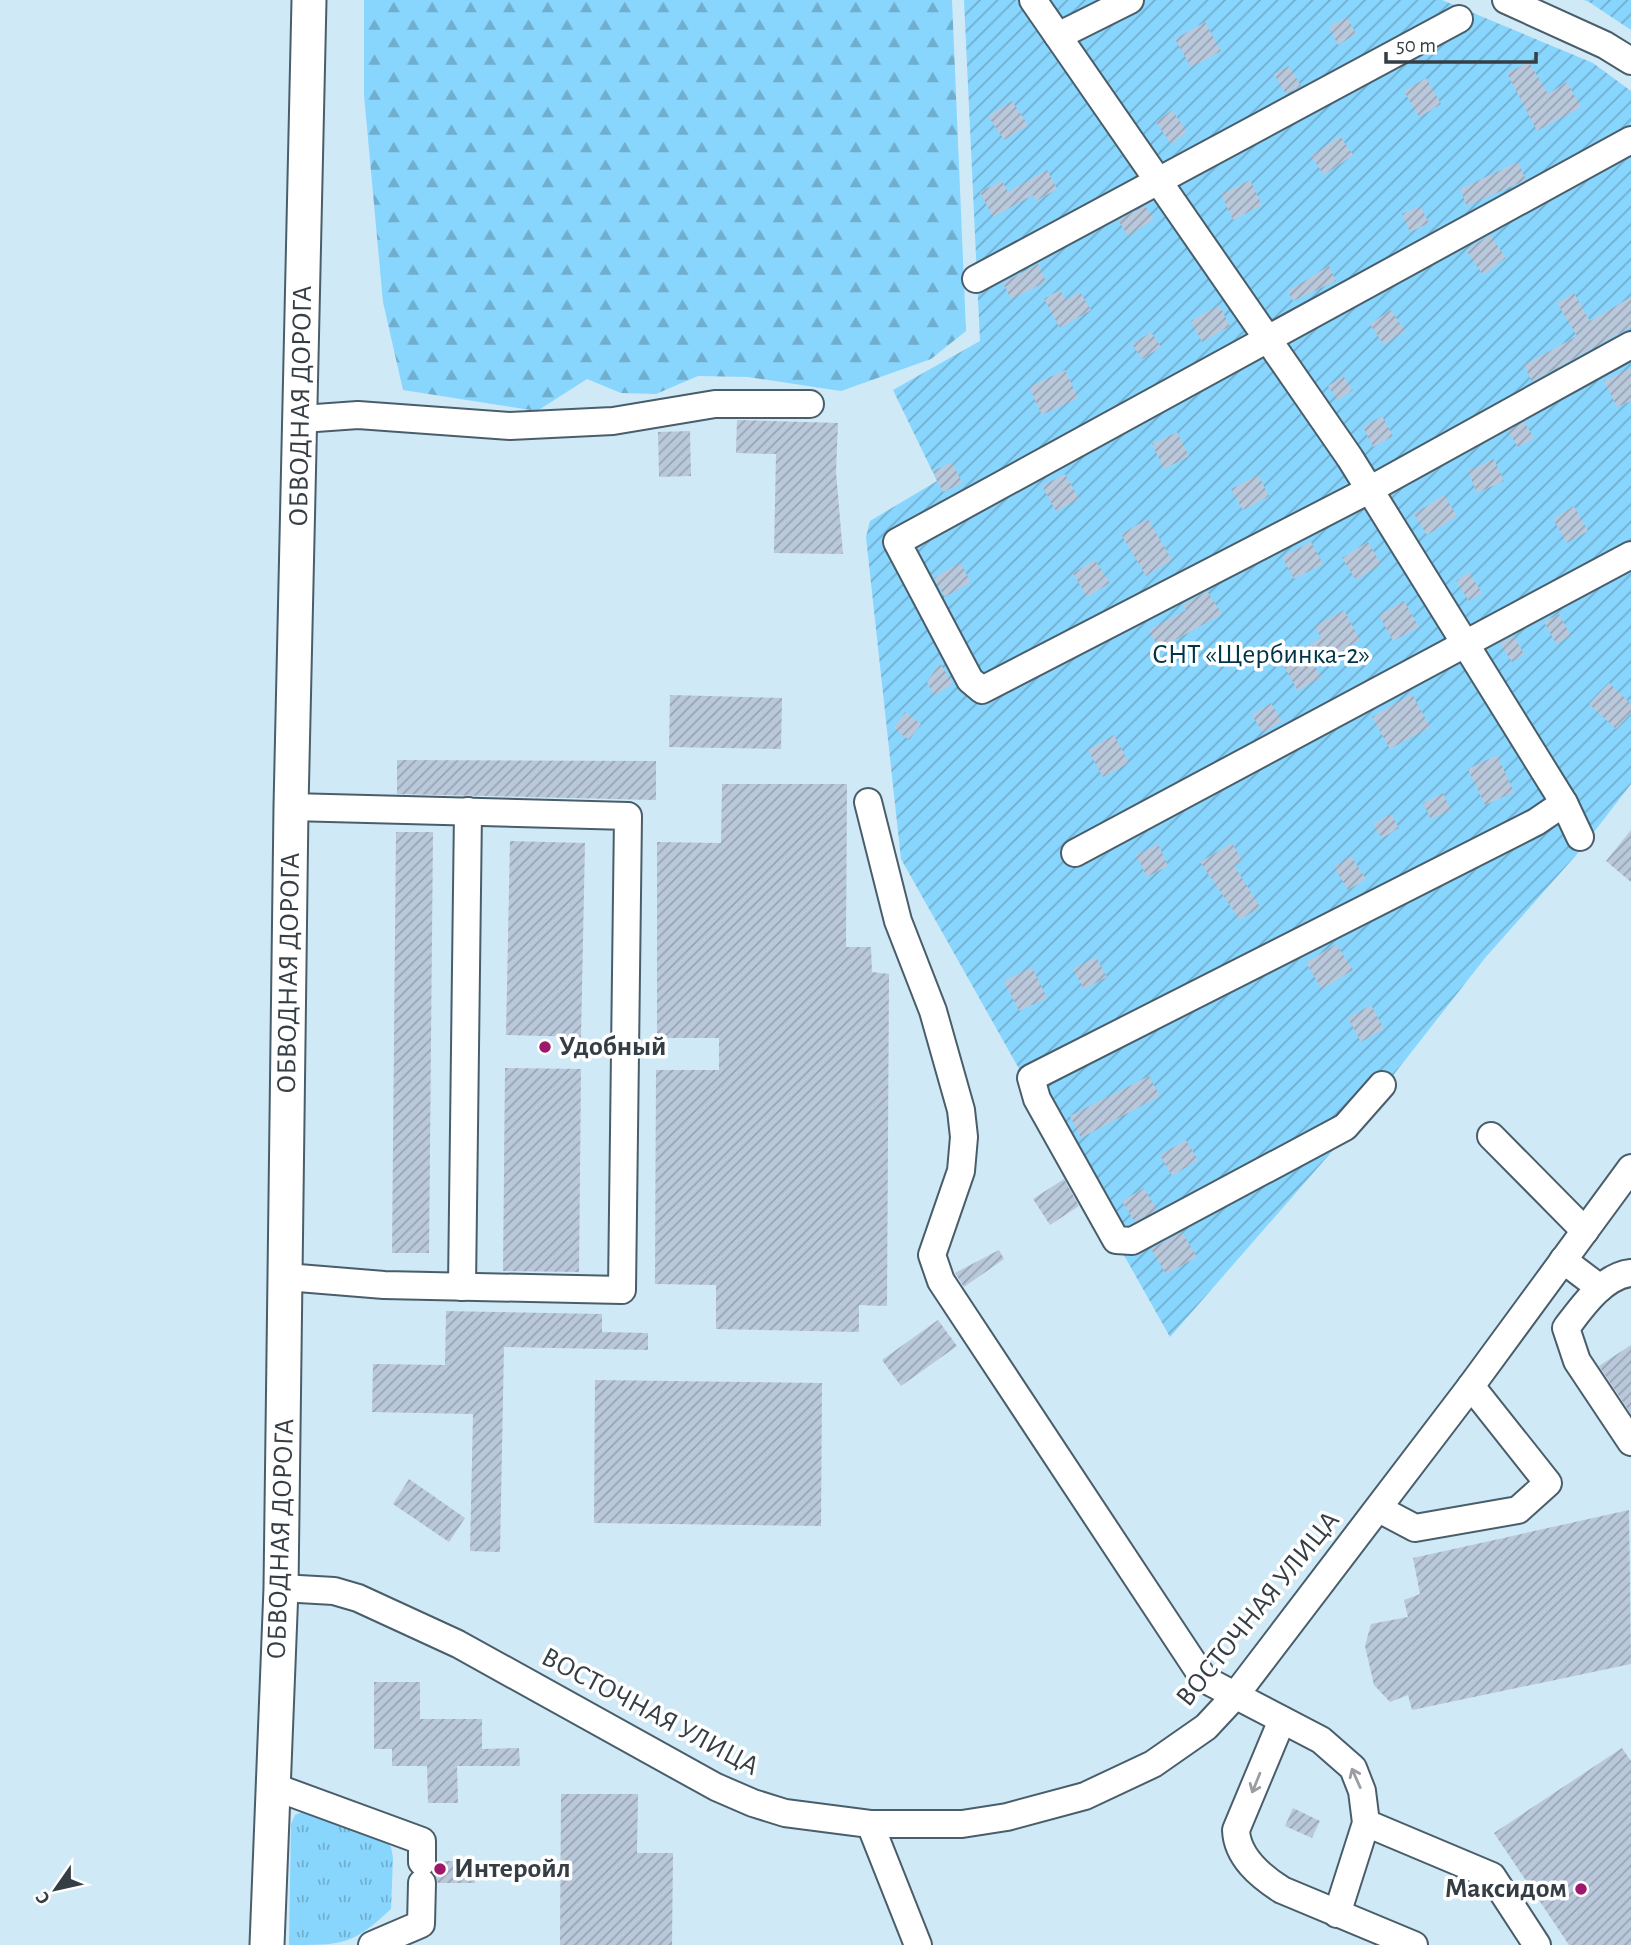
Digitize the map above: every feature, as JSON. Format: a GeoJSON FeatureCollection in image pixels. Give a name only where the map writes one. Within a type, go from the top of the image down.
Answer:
{"type":"FeatureCollection","features":[{"type":"Feature","properties":{"kind":"main road","name":"ОБВОДНАЯ ДОРОГА"},"geometry":{"type":"LineString","coordinates":[[267,1945],[281,1588],[290,807],[302,419],[309,0]]}},
{"type":"Feature","properties":{"kind":"street"},"geometry":{"type":"LineString","coordinates":[[1033,0],[1268,338],[1369,490],[1564,803],[1580,837]]}},
{"type":"Feature","properties":{"kind":"street"},"geometry":{"type":"LineString","coordinates":[[1059,36],[1130,0]]}},
{"type":"Feature","properties":{"kind":"street"},"geometry":{"type":"LineString","coordinates":[[1506,0],[1605,45],[1631,61]]}},
{"type":"Feature","properties":{"kind":"street"},"geometry":{"type":"LineString","coordinates":[[976,279],[1459,19]]}},
{"type":"Feature","properties":{"kind":"street"},"geometry":{"type":"LineString","coordinates":[[1631,140],[897,542],[970,680],[982,690],[1369,490],[1631,345]]}},
{"type":"Feature","properties":{"kind":"street"},"geometry":{"type":"LineString","coordinates":[[302,419],[358,415],[510,426],[613,421],[715,404],[810,404]]}},
{"type":"Feature","properties":{"kind":"street"},"geometry":{"type":"LineString","coordinates":[[1075,853],[1631,555]]}},
{"type":"Feature","properties":{"kind":"street"},"geometry":{"type":"LineString","coordinates":[[868,802],[898,921],[933,1011],[961,1110],[964,1137],[961,1171],[932,1255],[941,1281],[1204,1679],[1321,1740],[1353,1768],[1362,1791],[1366,1823],[1337,1914]]}},
{"type":"Feature","properties":{"kind":"street"},"geometry":{"type":"LineString","coordinates":[[1382,1085],[1345,1127],[1132,1241],[1116,1240],[1037,1100],[1031,1078],[1536,822],[1564,803]]}},
{"type":"Feature","properties":{"kind":"street"},"geometry":{"type":"LineString","coordinates":[[286,1277],[384,1285],[622,1290],[628,816],[290,807]]}},
{"type":"Feature","properties":{"kind":"street"},"geometry":{"type":"LineString","coordinates":[[462,1287],[468,811]]}},
{"type":"Feature","properties":{"kind":"street"},"geometry":{"type":"LineString","coordinates":[[1491,1136],[1585,1231]]}},
{"type":"Feature","properties":{"kind":"street","name":"ВОСТОЧНАЯ УЛИЦА"},"geometry":{"type":"LineString","coordinates":[[281,1588],[334,1591],[358,1598],[458,1644],[692,1774],[753,1802],[785,1813],[870,1824],[962,1824],[1007,1817],[1085,1796],[1153,1764],[1206,1727],[1234,1697],[1379,1509],[1631,1168]]}},
{"type":"Feature","properties":{"kind":"street"},"geometry":{"type":"LineString","coordinates":[[1563,1261],[1600,1288]]}},
{"type":"Feature","properties":{"kind":"street"},"geometry":{"type":"LineString","coordinates":[[1631,1273],[1621,1274],[1600,1288],[1566,1328],[1577,1361],[1631,1442]]}},
{"type":"Feature","properties":{"kind":"street"},"geometry":{"type":"LineString","coordinates":[[1379,1509],[1415,1528],[1518,1510],[1548,1483],[1471,1386]]}},
{"type":"Feature","properties":{"kind":"street"},"geometry":{"type":"LineString","coordinates":[[1282,1720],[1236,1830],[1237,1844],[1263,1878],[1282,1890],[1413,1945]]}},
{"type":"Feature","properties":{"kind":"street"},"geometry":{"type":"LineString","coordinates":[[272,1786],[422,1841],[421,1924],[372,1945]]}},
{"type":"Feature","properties":{"kind":"street"},"geometry":{"type":"LineString","coordinates":[[1366,1823],[1492,1876],[1537,1945]]}},
{"type":"Feature","properties":{"kind":"street"},"geometry":{"type":"LineString","coordinates":[[870,1824],[918,1945]]}},
{"type":"Feature","properties":{"kind":"green space"},"geometry":{"type":"Polygon","coordinates":[[[364,0],[952,0],[966,331],[931,359],[841,391],[748,377],[698,376],[656,394],[621,393],[587,379],[537,411],[403,390],[383,302],[364,95],[364,0]]]}},
{"type":"Feature","properties":{"kind":"green space","name":"СНТ «Щербинка-2»"},"geometry":{"type":"Polygon","coordinates":[[[964,0],[1442,0],[1593,63],[1631,91],[1631,784],[1577,854],[1485,958],[1348,1133],[1170,1337],[901,859],[866,537],[870,521],[937,481],[893,390],[980,341],[964,0]]]}},
{"type":"Feature","properties":{"kind":"green space"},"geometry":{"type":"Polygon","coordinates":[[[1584,0],[1631,0],[1631,30],[1589,2],[1584,0]]]}},
{"type":"Feature","properties":{"kind":"green space"},"geometry":{"type":"Polygon","coordinates":[[[305,1811],[384,1838],[391,1847],[391,1909],[366,1930],[335,1943],[289,1945],[291,1824],[295,1815],[305,1811]]]}},
{"type":"Feature","properties":{"kind":"building"},"geometry":{"type":"Polygon","coordinates":[[[1347,17],[1356,34],[1338,45],[1329,27],[1347,17]]]}},
{"type":"Feature","properties":{"kind":"building"},"geometry":{"type":"Polygon","coordinates":[[[1205,22],[1221,51],[1191,67],[1175,39],[1205,22]]]}},
{"type":"Feature","properties":{"kind":"building"},"geometry":{"type":"Polygon","coordinates":[[[1529,62],[1548,94],[1567,82],[1581,107],[1537,131],[1507,73],[1529,62]]]}},
{"type":"Feature","properties":{"kind":"building"},"geometry":{"type":"Polygon","coordinates":[[[1289,66],[1301,86],[1286,94],[1274,74],[1289,66]]]}},
{"type":"Feature","properties":{"kind":"building"},"geometry":{"type":"Polygon","coordinates":[[[1426,78],[1441,104],[1419,117],[1404,91],[1426,78]]]}},
{"type":"Feature","properties":{"kind":"building"},"geometry":{"type":"Polygon","coordinates":[[[1012,101],[1028,125],[1004,140],[988,116],[1012,101]]]}},
{"type":"Feature","properties":{"kind":"building"},"geometry":{"type":"Polygon","coordinates":[[[1172,110],[1187,132],[1171,144],[1156,122],[1172,110]]]}},
{"type":"Feature","properties":{"kind":"building"},"geometry":{"type":"Polygon","coordinates":[[[1340,136],[1353,155],[1324,175],[1311,156],[1340,136]]]}},
{"type":"Feature","properties":{"kind":"building"},"geometry":{"type":"Polygon","coordinates":[[[1518,162],[1526,180],[1467,206],[1460,189],[1518,162]]]}},
{"type":"Feature","properties":{"kind":"building"},"geometry":{"type":"Polygon","coordinates":[[[1047,170],[1057,189],[1036,201],[1033,195],[993,217],[980,192],[1002,181],[1008,192],[1047,170]]]}},
{"type":"Feature","properties":{"kind":"building"},"geometry":{"type":"Polygon","coordinates":[[[1250,180],[1262,205],[1233,220],[1221,194],[1250,180]]]}},
{"type":"Feature","properties":{"kind":"building"},"geometry":{"type":"Polygon","coordinates":[[[1145,206],[1154,219],[1128,236],[1118,220],[1145,206]]]}},
{"type":"Feature","properties":{"kind":"building"},"geometry":{"type":"Polygon","coordinates":[[[1420,206],[1429,223],[1410,232],[1402,214],[1420,206]]]}},
{"type":"Feature","properties":{"kind":"building"},"geometry":{"type":"Polygon","coordinates":[[[1490,235],[1506,258],[1483,275],[1466,250],[1490,235]]]}},
{"type":"Feature","properties":{"kind":"building"},"geometry":{"type":"Polygon","coordinates":[[[1038,264],[1046,282],[1011,299],[1003,283],[1038,264]]]}},
{"type":"Feature","properties":{"kind":"building"},"geometry":{"type":"Polygon","coordinates":[[[1329,266],[1336,281],[1293,301],[1288,291],[1329,266]]]}},
{"type":"Feature","properties":{"kind":"building"},"geometry":{"type":"Polygon","coordinates":[[[1060,290],[1066,300],[1080,292],[1091,310],[1060,328],[1044,299],[1060,290]]]}},
{"type":"Feature","properties":{"kind":"building"},"geometry":{"type":"Polygon","coordinates":[[[1574,293],[1590,321],[1631,297],[1631,327],[1532,382],[1524,365],[1577,336],[1557,303],[1574,293]]]}},
{"type":"Feature","properties":{"kind":"building"},"geometry":{"type":"Polygon","coordinates":[[[1219,305],[1230,326],[1202,342],[1191,321],[1219,305]]]}},
{"type":"Feature","properties":{"kind":"building"},"geometry":{"type":"Polygon","coordinates":[[[1391,310],[1405,331],[1384,345],[1370,324],[1391,310]]]}},
{"type":"Feature","properties":{"kind":"building"},"geometry":{"type":"Polygon","coordinates":[[[1151,332],[1161,347],[1142,359],[1132,344],[1151,332]]]}},
{"type":"Feature","properties":{"kind":"building"},"geometry":{"type":"Polygon","coordinates":[[[1631,368],[1631,401],[1617,407],[1604,381],[1631,368]]]}},
{"type":"Feature","properties":{"kind":"building"},"geometry":{"type":"Polygon","coordinates":[[[1065,370],[1078,398],[1042,415],[1029,387],[1065,370]]]}},
{"type":"Feature","properties":{"kind":"building"},"geometry":{"type":"Polygon","coordinates":[[[1343,376],[1353,390],[1338,400],[1328,386],[1343,376]]]}},
{"type":"Feature","properties":{"kind":"building"},"geometry":{"type":"Polygon","coordinates":[[[1382,416],[1393,436],[1373,447],[1363,427],[1382,416]]]}},
{"type":"Feature","properties":{"kind":"building"},"geometry":{"type":"Polygon","coordinates":[[[737,420],[838,423],[836,472],[843,554],[774,553],[776,454],[736,453],[737,420]]]}},
{"type":"Feature","properties":{"kind":"building"},"geometry":{"type":"Polygon","coordinates":[[[1524,422],[1534,438],[1518,447],[1508,431],[1524,422]]]}},
{"type":"Feature","properties":{"kind":"building"},"geometry":{"type":"Polygon","coordinates":[[[690,431],[691,476],[659,477],[658,432],[690,431]]]}},
{"type":"Feature","properties":{"kind":"building"},"geometry":{"type":"Polygon","coordinates":[[[1177,432],[1189,456],[1164,469],[1152,444],[1177,432]]]}},
{"type":"Feature","properties":{"kind":"building"},"geometry":{"type":"Polygon","coordinates":[[[1494,459],[1504,481],[1477,493],[1468,471],[1494,459]]]}},
{"type":"Feature","properties":{"kind":"building"},"geometry":{"type":"Polygon","coordinates":[[[952,462],[962,483],[943,492],[933,471],[952,462]]]}},
{"type":"Feature","properties":{"kind":"building"},"geometry":{"type":"Polygon","coordinates":[[[1065,474],[1079,499],[1056,511],[1042,486],[1065,474]]]}},
{"type":"Feature","properties":{"kind":"building"},"geometry":{"type":"Polygon","coordinates":[[[1258,475],[1269,496],[1243,510],[1231,489],[1258,475]]]}},
{"type":"Feature","properties":{"kind":"building"},"geometry":{"type":"Polygon","coordinates":[[[1444,495],[1457,516],[1427,535],[1414,514],[1444,495]]]}},
{"type":"Feature","properties":{"kind":"building"},"geometry":{"type":"Polygon","coordinates":[[[1574,506],[1588,531],[1567,543],[1553,519],[1574,506]]]}},
{"type":"Feature","properties":{"kind":"building"},"geometry":{"type":"Polygon","coordinates":[[[1148,519],[1172,560],[1146,576],[1121,534],[1148,519]]]}},
{"type":"Feature","properties":{"kind":"building"},"geometry":{"type":"Polygon","coordinates":[[[1311,542],[1323,564],[1294,579],[1282,557],[1311,542]]]}},
{"type":"Feature","properties":{"kind":"building"},"geometry":{"type":"Polygon","coordinates":[[[1368,542],[1381,564],[1356,580],[1342,558],[1368,542]]]}},
{"type":"Feature","properties":{"kind":"building"},"geometry":{"type":"Polygon","coordinates":[[[1095,560],[1110,583],[1087,597],[1073,573],[1095,560]]]}},
{"type":"Feature","properties":{"kind":"building"},"geometry":{"type":"Polygon","coordinates":[[[960,563],[971,582],[945,597],[934,578],[960,563]]]}},
{"type":"Feature","properties":{"kind":"building"},"geometry":{"type":"Polygon","coordinates":[[[1469,572],[1482,593],[1469,601],[1456,581],[1469,572]]]}},
{"type":"Feature","properties":{"kind":"building"},"geometry":{"type":"Polygon","coordinates":[[[1207,591],[1222,614],[1159,649],[1149,630],[1186,610],[1183,605],[1207,591]]]}},
{"type":"Feature","properties":{"kind":"building"},"geometry":{"type":"Polygon","coordinates":[[[1404,601],[1419,627],[1393,641],[1379,615],[1404,601]]]}},
{"type":"Feature","properties":{"kind":"building"},"geometry":{"type":"Polygon","coordinates":[[[1344,610],[1360,640],[1315,666],[1321,677],[1298,691],[1281,661],[1321,638],[1315,626],[1344,610]]]}},
{"type":"Feature","properties":{"kind":"building"},"geometry":{"type":"Polygon","coordinates":[[[1559,614],[1571,636],[1556,644],[1544,622],[1559,614]]]}},
{"type":"Feature","properties":{"kind":"building"},"geometry":{"type":"Polygon","coordinates":[[[1514,636],[1524,654],[1512,662],[1500,643],[1514,636]]]}},
{"type":"Feature","properties":{"kind":"building"},"geometry":{"type":"Polygon","coordinates":[[[940,663],[953,684],[934,695],[927,682],[940,663]]]}},
{"type":"Feature","properties":{"kind":"building"},"geometry":{"type":"Polygon","coordinates":[[[1609,683],[1631,704],[1631,713],[1616,729],[1589,704],[1609,683]]]}},
{"type":"Feature","properties":{"kind":"building"},"geometry":{"type":"Polygon","coordinates":[[[1412,694],[1430,727],[1390,749],[1372,717],[1412,694]]]}},
{"type":"Feature","properties":{"kind":"building"},"geometry":{"type":"Polygon","coordinates":[[[670,695],[782,698],[781,749],[669,747],[670,695]]]}},
{"type":"Feature","properties":{"kind":"building"},"geometry":{"type":"Polygon","coordinates":[[[1271,703],[1282,721],[1263,733],[1252,715],[1271,703]]]}},
{"type":"Feature","properties":{"kind":"building"},"geometry":{"type":"Polygon","coordinates":[[[905,712],[921,724],[909,740],[894,728],[905,712]]]}},
{"type":"Feature","properties":{"kind":"building"},"geometry":{"type":"Polygon","coordinates":[[[1114,735],[1129,763],[1103,777],[1088,750],[1114,735]]]}},
{"type":"Feature","properties":{"kind":"building"},"geometry":{"type":"Polygon","coordinates":[[[1497,755],[1514,792],[1485,805],[1468,769],[1497,755]]]}},
{"type":"Feature","properties":{"kind":"building"},"geometry":{"type":"Polygon","coordinates":[[[397,760],[656,761],[656,800],[397,794],[397,760]]]}},
{"type":"Feature","properties":{"kind":"building"},"geometry":{"type":"Polygon","coordinates":[[[722,784],[847,784],[846,947],[871,947],[872,972],[889,974],[887,1306],[859,1305],[859,1332],[716,1329],[716,1285],[655,1284],[656,1070],[719,1070],[719,1038],[657,1038],[657,842],[721,843],[722,784]]]}},
{"type":"Feature","properties":{"kind":"building"},"geometry":{"type":"Polygon","coordinates":[[[1443,793],[1451,810],[1431,819],[1423,803],[1443,793]]]}},
{"type":"Feature","properties":{"kind":"building"},"geometry":{"type":"Polygon","coordinates":[[[1391,814],[1399,828],[1382,838],[1373,824],[1391,814]]]}},
{"type":"Feature","properties":{"kind":"building"},"geometry":{"type":"Polygon","coordinates":[[[1631,830],[1631,882],[1606,861],[1631,830]]]}},
{"type":"Feature","properties":{"kind":"building"},"geometry":{"type":"Polygon","coordinates":[[[396,832],[433,832],[429,1253],[392,1253],[396,832]]]}},
{"type":"Feature","properties":{"kind":"building"},"geometry":{"type":"Polygon","coordinates":[[[510,841],[585,843],[581,1037],[506,1035],[510,841]]]}},
{"type":"Feature","properties":{"kind":"building"},"geometry":{"type":"Polygon","coordinates":[[[1232,843],[1242,860],[1234,865],[1260,907],[1240,920],[1200,862],[1232,843]]]}},
{"type":"Feature","properties":{"kind":"building"},"geometry":{"type":"Polygon","coordinates":[[[1158,844],[1168,866],[1147,877],[1136,855],[1158,844]]]}},
{"type":"Feature","properties":{"kind":"building"},"geometry":{"type":"Polygon","coordinates":[[[1351,856],[1366,879],[1348,890],[1334,867],[1351,856]]]}},
{"type":"Feature","properties":{"kind":"building"},"geometry":{"type":"Polygon","coordinates":[[[1336,944],[1353,970],[1322,989],[1306,963],[1336,944]]]}},
{"type":"Feature","properties":{"kind":"building"},"geometry":{"type":"Polygon","coordinates":[[[1096,957],[1107,977],[1084,989],[1073,969],[1096,957]]]}},
{"type":"Feature","properties":{"kind":"building"},"geometry":{"type":"Polygon","coordinates":[[[1032,967],[1047,998],[1019,1011],[1004,981],[1032,967]]]}},
{"type":"Feature","properties":{"kind":"building"},"geometry":{"type":"Polygon","coordinates":[[[1371,1005],[1384,1029],[1361,1042],[1348,1018],[1371,1005]]]}},
{"type":"Feature","properties":{"kind":"building"},"geometry":{"type":"Polygon","coordinates":[[[505,1068],[581,1069],[579,1272],[503,1271],[505,1068]]]}},
{"type":"Feature","properties":{"kind":"building"},"geometry":{"type":"Polygon","coordinates":[[[1149,1076],[1160,1096],[1081,1138],[1070,1116],[1149,1076]]]}},
{"type":"Feature","properties":{"kind":"building"},"geometry":{"type":"Polygon","coordinates":[[[1186,1140],[1198,1160],[1172,1176],[1160,1155],[1186,1140]]]}},
{"type":"Feature","properties":{"kind":"building"},"geometry":{"type":"Polygon","coordinates":[[[1064,1179],[1079,1206],[1050,1225],[1033,1199],[1064,1179]]]}},
{"type":"Feature","properties":{"kind":"building"},"geometry":{"type":"Polygon","coordinates":[[[1144,1188],[1157,1210],[1135,1222],[1122,1201],[1144,1188]]]}},
{"type":"Feature","properties":{"kind":"building"},"geometry":{"type":"Polygon","coordinates":[[[1182,1232],[1197,1257],[1166,1274],[1151,1249],[1182,1232]]]}},
{"type":"Feature","properties":{"kind":"building"},"geometry":{"type":"Polygon","coordinates":[[[999,1250],[1004,1259],[964,1287],[955,1273],[999,1250]]]}},
{"type":"Feature","properties":{"kind":"building"},"geometry":{"type":"Polygon","coordinates":[[[446,1311],[602,1314],[602,1332],[648,1333],[648,1350],[504,1347],[500,1552],[470,1551],[473,1414],[372,1412],[373,1364],[445,1365],[446,1311]]]}},
{"type":"Feature","properties":{"kind":"building"},"geometry":{"type":"Polygon","coordinates":[[[938,1320],[957,1346],[901,1386],[882,1360],[938,1320]]]}},
{"type":"Feature","properties":{"kind":"building"},"geometry":{"type":"Polygon","coordinates":[[[1631,1345],[1631,1414],[1599,1366],[1631,1345]]]}},
{"type":"Feature","properties":{"kind":"building"},"geometry":{"type":"Polygon","coordinates":[[[595,1380],[822,1383],[821,1526],[594,1523],[595,1380]]]}},
{"type":"Feature","properties":{"kind":"building"},"geometry":{"type":"Polygon","coordinates":[[[409,1479],[465,1518],[449,1542],[393,1504],[409,1479]]]}},
{"type":"Feature","properties":{"kind":"building"},"geometry":{"type":"Polygon","coordinates":[[[1629,1510],[1631,1664],[1412,1710],[1408,1695],[1390,1702],[1374,1685],[1365,1646],[1371,1624],[1408,1617],[1404,1600],[1420,1594],[1413,1558],[1629,1510]]]}},
{"type":"Feature","properties":{"kind":"building"},"geometry":{"type":"Polygon","coordinates":[[[374,1682],[420,1682],[420,1719],[482,1719],[482,1749],[519,1748],[520,1766],[457,1766],[458,1803],[428,1803],[427,1766],[392,1766],[392,1749],[374,1749],[374,1682]]]}},
{"type":"Feature","properties":{"kind":"building","name":"Максидом"},"geometry":{"type":"Polygon","coordinates":[[[1622,1748],[1631,1761],[1631,1945],[1569,1945],[1494,1833],[1622,1748]]]}},
{"type":"Feature","properties":{"kind":"building"},"geometry":{"type":"Polygon","coordinates":[[[561,1794],[638,1794],[637,1853],[673,1853],[672,1945],[560,1945],[561,1794]]]}},
{"type":"Feature","properties":{"kind":"building"},"geometry":{"type":"Polygon","coordinates":[[[1293,1808],[1320,1821],[1312,1838],[1285,1826],[1293,1808]]]}},
{"type":"Feature","properties":{"kind":"building"},"geometry":{"type":"Polygon","coordinates":[[[438,1861],[475,1861],[475,1883],[438,1883],[433,1872],[438,1861]]]}},
{"type":"Feature","properties":{"kind":"place","name":"Удобный"},"geometry":{"type":"Point","coordinates":[545,1047]}},
{"type":"Feature","properties":{"kind":"place","name":"Интеройл"},"geometry":{"type":"Point","coordinates":[440,1869]}},
{"type":"Feature","properties":{"kind":"place","name":"Максидом"},"geometry":{"type":"Point","coordinates":[1581,1889]}}]}
